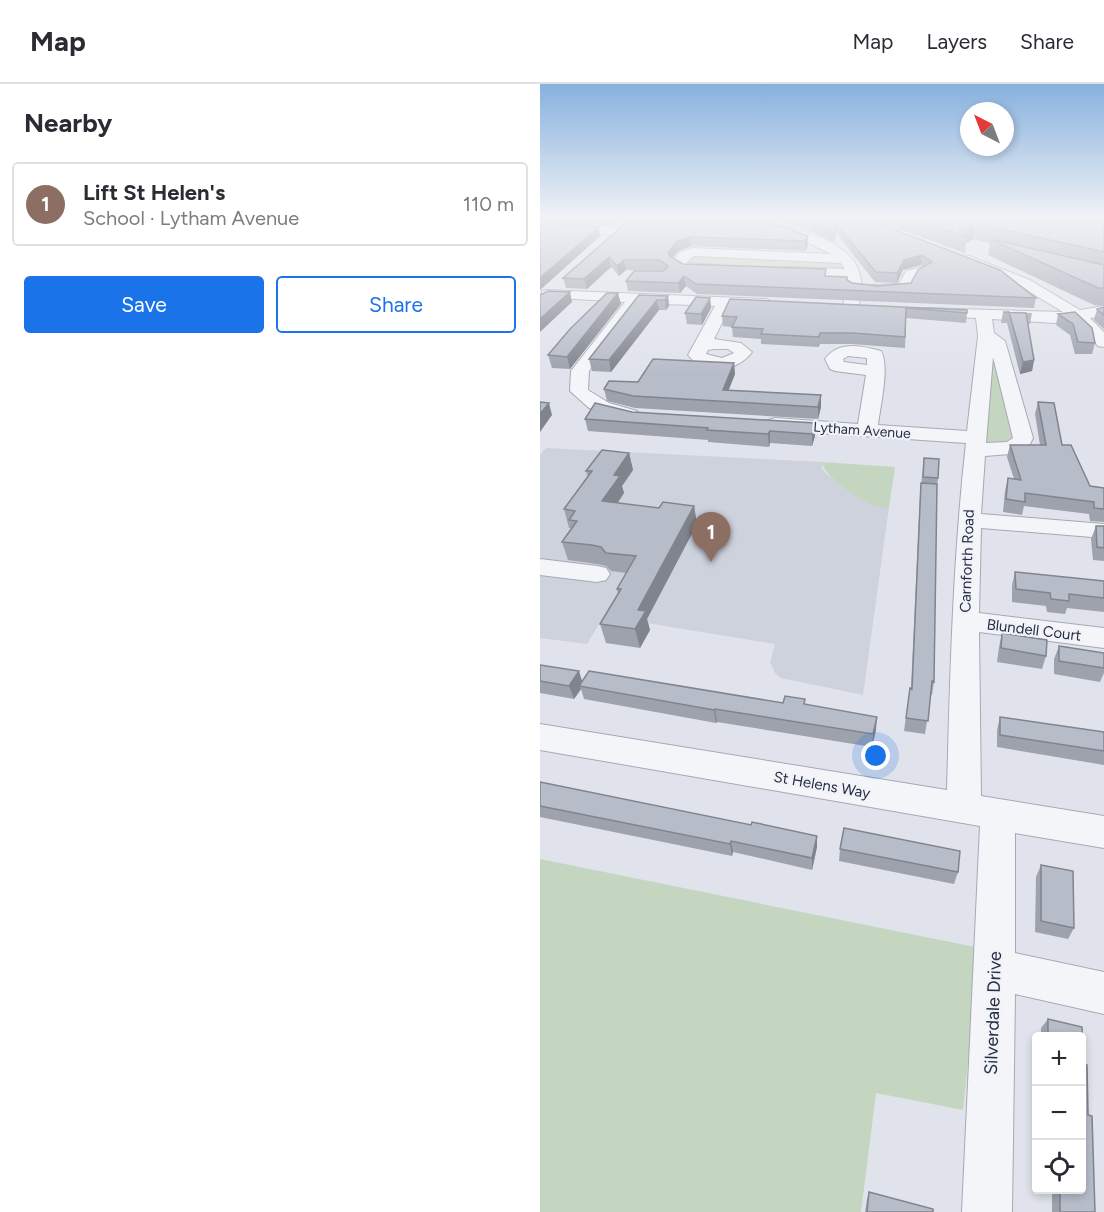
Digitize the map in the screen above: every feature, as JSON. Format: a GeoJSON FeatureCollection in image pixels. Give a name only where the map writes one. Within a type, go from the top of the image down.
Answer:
{"type":"FeatureCollection","features":[{"type":"Feature","properties":{"kind":"street"},"geometry":{"type":"LineString","coordinates":[[721,269],[729,269]]}},
{"type":"Feature","properties":{"kind":"street"},"geometry":{"type":"LineString","coordinates":[[832,306],[857,308],[854,281],[849,269]]}},
{"type":"Feature","properties":{"kind":"street"},"geometry":{"type":"LineString","coordinates":[[995,269],[1034,287],[1079,315],[1104,342]]}},
{"type":"Feature","properties":{"kind":"street"},"geometry":{"type":"LineString","coordinates":[[1011,269],[1069,297],[1081,296]]}},
{"type":"Feature","properties":{"kind":"street"},"geometry":{"type":"LineString","coordinates":[[774,271],[854,281],[900,290],[904,288],[907,276],[922,271]]}},
{"type":"Feature","properties":{"kind":"street"},"geometry":{"type":"LineString","coordinates":[[544,297],[565,278]]}},
{"type":"Feature","properties":{"kind":"street"},"geometry":{"type":"LineString","coordinates":[[611,297],[624,282]]}},
{"type":"Feature","properties":{"kind":"street"},"geometry":{"type":"LineString","coordinates":[[544,297],[611,297],[780,304]]}},
{"type":"Feature","properties":{"kind":"street"},"geometry":{"type":"LineString","coordinates":[[636,298],[580,371],[578,383],[579,391],[599,406],[621,414],[646,416]]}},
{"type":"Feature","properties":{"kind":"street"},"geometry":{"type":"LineString","coordinates":[[704,345],[725,302]]}},
{"type":"Feature","properties":{"kind":"street"},"geometry":{"type":"LineString","coordinates":[[909,310],[985,325],[1104,311]]}},
{"type":"Feature","properties":{"kind":"street","name":"Carnforth Road"},"geometry":{"type":"LineString","coordinates":[[981,812],[965,621],[969,520],[985,325]]}},
{"type":"Feature","properties":{"kind":"street","name":"Lytham Avenue"},"geometry":{"type":"LineString","coordinates":[[757,423],[867,430],[1011,448],[1021,444],[1023,438],[997,341],[985,325]]}},
{"type":"Feature","properties":{"kind":"street"},"geometry":{"type":"LineString","coordinates":[[867,430],[876,369]]}},
{"type":"Feature","properties":{"kind":"street"},"geometry":{"type":"LineString","coordinates":[[969,520],[1104,531]]}},
{"type":"Feature","properties":{"kind":"street"},"geometry":{"type":"LineString","coordinates":[[540,567],[597,574]]}},
{"type":"Feature","properties":{"kind":"street","name":"Blundell Court"},"geometry":{"type":"LineString","coordinates":[[965,621],[1104,638]]}},
{"type":"Feature","properties":{"kind":"street","name":"St Helens Way"},"geometry":{"type":"LineString","coordinates":[[540,737],[1104,832]]}},
{"type":"Feature","properties":{"kind":"street","name":"Silverdale Drive"},"geometry":{"type":"LineString","coordinates":[[981,812],[995,969],[987,1212]]}},
{"type":"Feature","properties":{"kind":"street"},"geometry":{"type":"LineString","coordinates":[[995,969],[1104,993]]}},
{"type":"Feature","properties":{"kind":"shaded area"},"geometry":{"type":"Polygon","coordinates":[[[546,448],[822,462],[822,469],[827,474],[854,494],[873,505],[889,507],[863,695],[781,678],[775,673],[770,662],[775,644],[604,616],[587,644],[540,638],[540,455],[546,448]]]}},
{"type":"Feature","properties":{"kind":"green space"},"geometry":{"type":"Polygon","coordinates":[[[785,269],[843,269],[837,271],[785,269]]]}},
{"type":"Feature","properties":{"kind":"green space"},"geometry":{"type":"Polygon","coordinates":[[[993,359],[1013,435],[1010,443],[996,446],[985,443],[993,359]]]}},
{"type":"Feature","properties":{"kind":"green space"},"geometry":{"type":"Polygon","coordinates":[[[822,462],[895,467],[889,507],[875,506],[853,494],[829,474],[822,462]]]}},
{"type":"Feature","properties":{"kind":"green space"},"geometry":{"type":"Polygon","coordinates":[[[540,859],[980,948],[963,1110],[876,1093],[861,1212],[540,1212],[540,859]]]}},
{"type":"Feature","properties":{"kind":"building"},"geometry":{"type":"Polygon","coordinates":[[[540,269],[551,269],[540,278],[540,269]]]}},
{"type":"Feature","properties":{"kind":"building"},"geometry":{"type":"Polygon","coordinates":[[[574,269],[596,269],[584,279],[563,278],[574,269]]]}},
{"type":"Feature","properties":{"kind":"building"},"geometry":{"type":"Polygon","coordinates":[[[666,269],[826,269],[825,276],[847,277],[847,280],[852,283],[878,286],[911,283],[920,269],[996,269],[1036,298],[696,284],[684,276],[678,283],[626,281],[634,271],[664,271],[666,269]]]}},
{"type":"Feature","properties":{"kind":"building"},"geometry":{"type":"Polygon","coordinates":[[[873,269],[899,269],[897,273],[876,272],[873,269]]]}},
{"type":"Feature","properties":{"kind":"building"},"geometry":{"type":"Polygon","coordinates":[[[1055,269],[1104,269],[1104,288],[1098,288],[1055,269]]]}},
{"type":"Feature","properties":{"kind":"building"},"geometry":{"type":"Polygon","coordinates":[[[548,291],[570,292],[540,319],[540,295],[548,291]]]}},
{"type":"Feature","properties":{"kind":"building"},"geometry":{"type":"Polygon","coordinates":[[[607,293],[618,293],[567,357],[548,355],[570,329],[607,293]]]}},
{"type":"Feature","properties":{"kind":"building"},"geometry":{"type":"Polygon","coordinates":[[[639,295],[668,296],[665,300],[657,300],[609,360],[589,359],[639,295]]]}},
{"type":"Feature","properties":{"kind":"building"},"geometry":{"type":"Polygon","coordinates":[[[696,297],[710,298],[701,314],[685,313],[696,297]]]}},
{"type":"Feature","properties":{"kind":"building"},"geometry":{"type":"Polygon","coordinates":[[[730,299],[967,310],[967,313],[906,308],[905,337],[852,333],[820,333],[819,337],[761,334],[763,329],[732,327],[737,317],[722,316],[730,299]]]}},
{"type":"Feature","properties":{"kind":"building"},"geometry":{"type":"Polygon","coordinates":[[[1104,307],[1104,315],[1097,309],[1104,307]]]}},
{"type":"Feature","properties":{"kind":"building"},"geometry":{"type":"Polygon","coordinates":[[[1009,312],[1026,313],[1034,360],[1023,362],[1009,312]]]}},
{"type":"Feature","properties":{"kind":"building"},"geometry":{"type":"Polygon","coordinates":[[[1075,312],[1092,328],[1095,343],[1078,342],[1073,324],[1058,314],[1075,312]]]}},
{"type":"Feature","properties":{"kind":"building"},"geometry":{"type":"Polygon","coordinates":[[[653,359],[734,363],[723,390],[821,395],[818,407],[633,396],[604,389],[609,381],[638,382],[653,359]]]}},
{"type":"Feature","properties":{"kind":"building"},"geometry":{"type":"Polygon","coordinates":[[[540,402],[549,403],[540,414],[540,402]]]}},
{"type":"Feature","properties":{"kind":"building"},"geometry":{"type":"Polygon","coordinates":[[[1038,402],[1054,403],[1062,445],[1071,445],[1090,486],[1104,488],[1104,509],[1094,508],[1094,502],[1025,493],[1025,502],[1006,499],[1008,478],[1021,480],[1010,445],[1046,445],[1038,402]]]}},
{"type":"Feature","properties":{"kind":"building"},"geometry":{"type":"Polygon","coordinates":[[[595,403],[632,412],[815,423],[812,434],[770,431],[768,434],[585,419],[595,403]]]}},
{"type":"Feature","properties":{"kind":"building"},"geometry":{"type":"Polygon","coordinates":[[[602,450],[629,453],[614,475],[620,476],[602,501],[659,508],[663,502],[694,506],[638,610],[646,611],[635,629],[600,624],[621,589],[617,589],[636,556],[606,553],[601,547],[592,545],[562,542],[577,521],[569,520],[575,511],[564,509],[592,471],[586,471],[602,450]]]}},
{"type":"Feature","properties":{"kind":"building"},"geometry":{"type":"Polygon","coordinates":[[[924,458],[939,459],[938,478],[923,477],[924,458]]]}},
{"type":"Feature","properties":{"kind":"building"},"geometry":{"type":"Polygon","coordinates":[[[921,483],[937,484],[934,682],[932,681],[928,721],[906,718],[910,688],[912,689],[921,483]]]}},
{"type":"Feature","properties":{"kind":"building"},"geometry":{"type":"Polygon","coordinates":[[[1096,526],[1104,526],[1104,548],[1097,547],[1096,526]]]}},
{"type":"Feature","properties":{"kind":"building"},"geometry":{"type":"Polygon","coordinates":[[[1015,572],[1104,581],[1104,598],[1069,594],[1069,601],[1051,599],[1050,593],[1016,589],[1015,572]]]}},
{"type":"Feature","properties":{"kind":"building"},"geometry":{"type":"Polygon","coordinates":[[[1002,633],[1047,640],[1046,656],[1001,648],[1002,633]]]}},
{"type":"Feature","properties":{"kind":"building"},"geometry":{"type":"Polygon","coordinates":[[[1059,646],[1104,653],[1104,668],[1059,661],[1059,646]]]}},
{"type":"Feature","properties":{"kind":"building"},"geometry":{"type":"Polygon","coordinates":[[[540,665],[579,671],[569,686],[540,681],[540,665]]]}},
{"type":"Feature","properties":{"kind":"building"},"geometry":{"type":"Polygon","coordinates":[[[589,671],[783,703],[785,696],[805,699],[804,704],[877,717],[873,734],[714,710],[579,686],[589,671]]]}},
{"type":"Feature","properties":{"kind":"building"},"geometry":{"type":"Polygon","coordinates":[[[1000,717],[1104,732],[1104,751],[1000,735],[1000,717]]]}},
{"type":"Feature","properties":{"kind":"building"},"geometry":{"type":"Polygon","coordinates":[[[540,782],[751,825],[752,822],[817,836],[812,858],[540,806],[540,782]]]}},
{"type":"Feature","properties":{"kind":"building"},"geometry":{"type":"Polygon","coordinates":[[[844,828],[960,851],[958,872],[840,849],[844,828]]]}},
{"type":"Feature","properties":{"kind":"building"},"geometry":{"type":"Polygon","coordinates":[[[1041,865],[1073,871],[1074,928],[1041,921],[1041,865]]]}},
{"type":"Feature","properties":{"kind":"building"},"geometry":{"type":"Polygon","coordinates":[[[1048,1019],[1082,1027],[1082,1032],[1048,1032],[1048,1019]]]}},
{"type":"Feature","properties":{"kind":"building"},"geometry":{"type":"Polygon","coordinates":[[[1086,1065],[1088,1115],[1092,1116],[1095,1212],[1060,1212],[1060,1194],[1086,1194],[1086,1065]]]}},
{"type":"Feature","properties":{"kind":"building"},"geometry":{"type":"Polygon","coordinates":[[[869,1192],[933,1209],[933,1212],[867,1212],[869,1192]]]}},
{"type":"Feature","properties":{"kind":"place","name":"Lift St Helen's"},"geometry":{"type":"Point","coordinates":[711,562]}}]}
